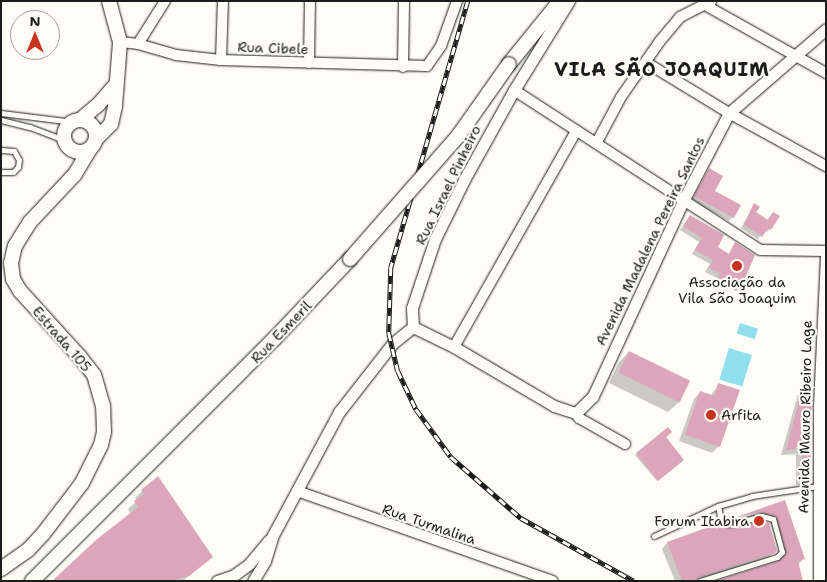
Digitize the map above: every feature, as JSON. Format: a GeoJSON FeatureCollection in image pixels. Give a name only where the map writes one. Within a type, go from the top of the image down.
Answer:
{"type":"FeatureCollection","features":[{"type":"Feature","properties":{"kind":"main road","name":"Estrada 105"},"geometry":{"type":"LineString","coordinates":[[1,569],[10,565],[28,550],[43,534],[82,483],[101,445],[104,432],[103,406],[94,375],[20,291],[13,279],[11,263],[15,246],[30,222],[84,162],[93,144],[111,124],[116,106],[120,42],[109,1]]}},
{"type":"Feature","properties":{"kind":"main road","name":"Rua Esmeril"},"geometry":{"type":"LineString","coordinates":[[32,581],[275,338],[350,258],[458,136],[510,64],[560,1]]}},
{"type":"Feature","properties":{"kind":"main road"},"geometry":{"type":"LineString","coordinates":[[76,121],[92,126],[93,144],[83,152],[75,151],[66,144],[67,126],[98,105],[116,84]]}},
{"type":"Feature","properties":{"kind":"main road","name":"Estrada 105"},"geometry":{"type":"LineString","coordinates":[[64,184],[70,166],[66,144]]}},
{"type":"Feature","properties":{"kind":"street"},"geometry":{"type":"LineString","coordinates":[[138,44],[165,1]]}},
{"type":"Feature","properties":{"kind":"street"},"geometry":{"type":"LineString","coordinates":[[221,60],[223,1]]}},
{"type":"Feature","properties":{"kind":"street"},"geometry":{"type":"LineString","coordinates":[[309,63],[310,1]]}},
{"type":"Feature","properties":{"kind":"street"},"geometry":{"type":"LineString","coordinates":[[403,67],[404,1]]}},
{"type":"Feature","properties":{"kind":"street","name":"Rua Cibele"},"geometry":{"type":"LineString","coordinates":[[120,42],[138,44],[176,55],[221,60],[403,67],[427,66],[441,46],[457,1]]}},
{"type":"Feature","properties":{"kind":"street","name":"Rua Israel Pinheiro"},"geometry":{"type":"LineString","coordinates":[[413,327],[412,308],[435,239],[465,178],[514,90],[568,1]]}},
{"type":"Feature","properties":{"kind":"street"},"geometry":{"type":"LineString","coordinates":[[596,142],[621,96],[660,41],[680,17],[708,3],[796,57],[826,73]]}},
{"type":"Feature","properties":{"kind":"street","name":"Avenida Madalena Pereira Santos"},"geometry":{"type":"LineString","coordinates":[[576,413],[593,396],[684,199],[729,113],[796,57],[826,29]]}},
{"type":"Feature","properties":{"kind":"street"},"geometry":{"type":"LineString","coordinates":[[646,63],[729,113],[826,166]]}},
{"type":"Feature","properties":{"kind":"street"},"geometry":{"type":"LineString","coordinates":[[514,90],[760,250],[826,253]]}},
{"type":"Feature","properties":{"kind":"street"},"geometry":{"type":"LineString","coordinates":[[454,347],[577,130]]}},
{"type":"Feature","properties":{"kind":"street","name":"Avenida Mauro Ribeiro Lage"},"geometry":{"type":"LineString","coordinates":[[818,581],[821,320],[826,253]]}},
{"type":"Feature","properties":{"kind":"street"},"geometry":{"type":"LineString","coordinates":[[231,578],[249,564],[273,535],[339,412],[393,344],[413,327],[454,347],[554,406],[576,413],[579,418],[625,444]]}},
{"type":"Feature","properties":{"kind":"street","name":"Rua Turmalina"},"geometry":{"type":"LineString","coordinates":[[297,491],[553,581]]}},
{"type":"Feature","properties":{"kind":"street"},"geometry":{"type":"LineString","coordinates":[[254,581],[265,561],[273,535]]}},
{"type":"Feature","properties":{"kind":"street"},"geometry":{"type":"LineString","coordinates":[[217,581],[244,575],[249,581]]}},
{"type":"Feature","properties":{"kind":"lane"},"geometry":{"type":"LineString","coordinates":[[1,113],[76,121]]}},
{"type":"Feature","properties":{"kind":"lane"},"geometry":{"type":"LineString","coordinates":[[1,120],[30,127],[66,144]]}},
{"type":"Feature","properties":{"kind":"lane"},"geometry":{"type":"LineString","coordinates":[[1,150],[14,151],[19,160],[18,167],[13,172],[1,172]]}},
{"type":"Feature","properties":{"kind":"lane"},"geometry":{"type":"LineString","coordinates":[[654,536],[718,506],[773,491],[818,486]]}},
{"type":"Feature","properties":{"kind":"lane"},"geometry":{"type":"LineString","coordinates":[[700,581],[777,557],[782,552],[773,519],[762,516],[732,524],[725,522],[720,516],[718,506]]}},
{"type":"Feature","properties":{"kind":"water"},"geometry":{"type":"Polygon","coordinates":[[[740,323],[758,329],[755,339],[737,333],[740,323]]]}},
{"type":"Feature","properties":{"kind":"water"},"geometry":{"type":"Polygon","coordinates":[[[729,348],[752,355],[742,387],[719,380],[729,348]]]}},
{"type":"Feature","properties":{"kind":"building"},"geometry":{"type":"Polygon","coordinates":[[[709,168],[723,176],[715,191],[741,205],[734,218],[694,196],[709,168]]]}},
{"type":"Feature","properties":{"kind":"building"},"geometry":{"type":"Polygon","coordinates":[[[754,203],[760,207],[756,212],[768,220],[773,212],[780,216],[771,230],[768,228],[762,237],[744,224],[754,203]]]}},
{"type":"Feature","properties":{"kind":"building"},"geometry":{"type":"Polygon","coordinates":[[[690,215],[724,235],[718,247],[729,254],[735,242],[755,255],[741,288],[718,278],[720,273],[709,268],[713,260],[695,250],[702,238],[683,226],[690,215]]]}},
{"type":"Feature","properties":{"kind":"building"},"geometry":{"type":"Polygon","coordinates":[[[629,351],[690,381],[680,402],[618,373],[629,351]]]}},
{"type":"Feature","properties":{"kind":"building","name":"Arfita"},"geometry":{"type":"Polygon","coordinates":[[[718,383],[740,390],[720,447],[685,435],[700,391],[714,396],[718,383]]]}},
{"type":"Feature","properties":{"kind":"building"},"geometry":{"type":"Polygon","coordinates":[[[803,386],[812,387],[810,479],[802,479],[802,449],[786,450],[803,386]]]}},
{"type":"Feature","properties":{"kind":"building"},"geometry":{"type":"Polygon","coordinates":[[[668,427],[672,432],[666,437],[684,460],[658,481],[636,453],[668,427]]]}},
{"type":"Feature","properties":{"kind":"building"},"geometry":{"type":"Polygon","coordinates":[[[158,476],[213,557],[189,576],[170,581],[52,581],[96,540],[138,507],[134,501],[144,494],[141,490],[158,476]]]}},
{"type":"Feature","properties":{"kind":"building"},"geometry":{"type":"Polygon","coordinates":[[[785,500],[805,559],[798,561],[803,581],[716,581],[778,561],[785,555],[786,551],[776,516],[761,512],[731,519],[785,500]]]}},
{"type":"Feature","properties":{"kind":"building"},"geometry":{"type":"Polygon","coordinates":[[[762,521],[769,523],[777,551],[775,553],[699,577],[696,581],[682,581],[667,542],[720,523],[723,527],[733,528],[762,521]]]}},
{"type":"Feature","properties":{"kind":"railway"},"geometry":{"type":"LineString","coordinates":[[468,1],[391,268],[389,333],[398,371],[416,409],[451,457],[521,518],[634,581]]}},
{"type":"Feature","properties":{"kind":"place","name":"Associação da Vila São Joaquim"},"geometry":{"type":"Point","coordinates":[737,266]}},
{"type":"Feature","properties":{"kind":"place","name":"Arfita"},"geometry":{"type":"Point","coordinates":[711,415]}},
{"type":"Feature","properties":{"kind":"place","name":"Forum Itabira"},"geometry":{"type":"Point","coordinates":[759,521]}},
{"type":"Feature","properties":{"kind":"district","name":"VILA SÃO JOAQUIM"},"geometry":{"type":"Point","coordinates":[662,70]}}]}
